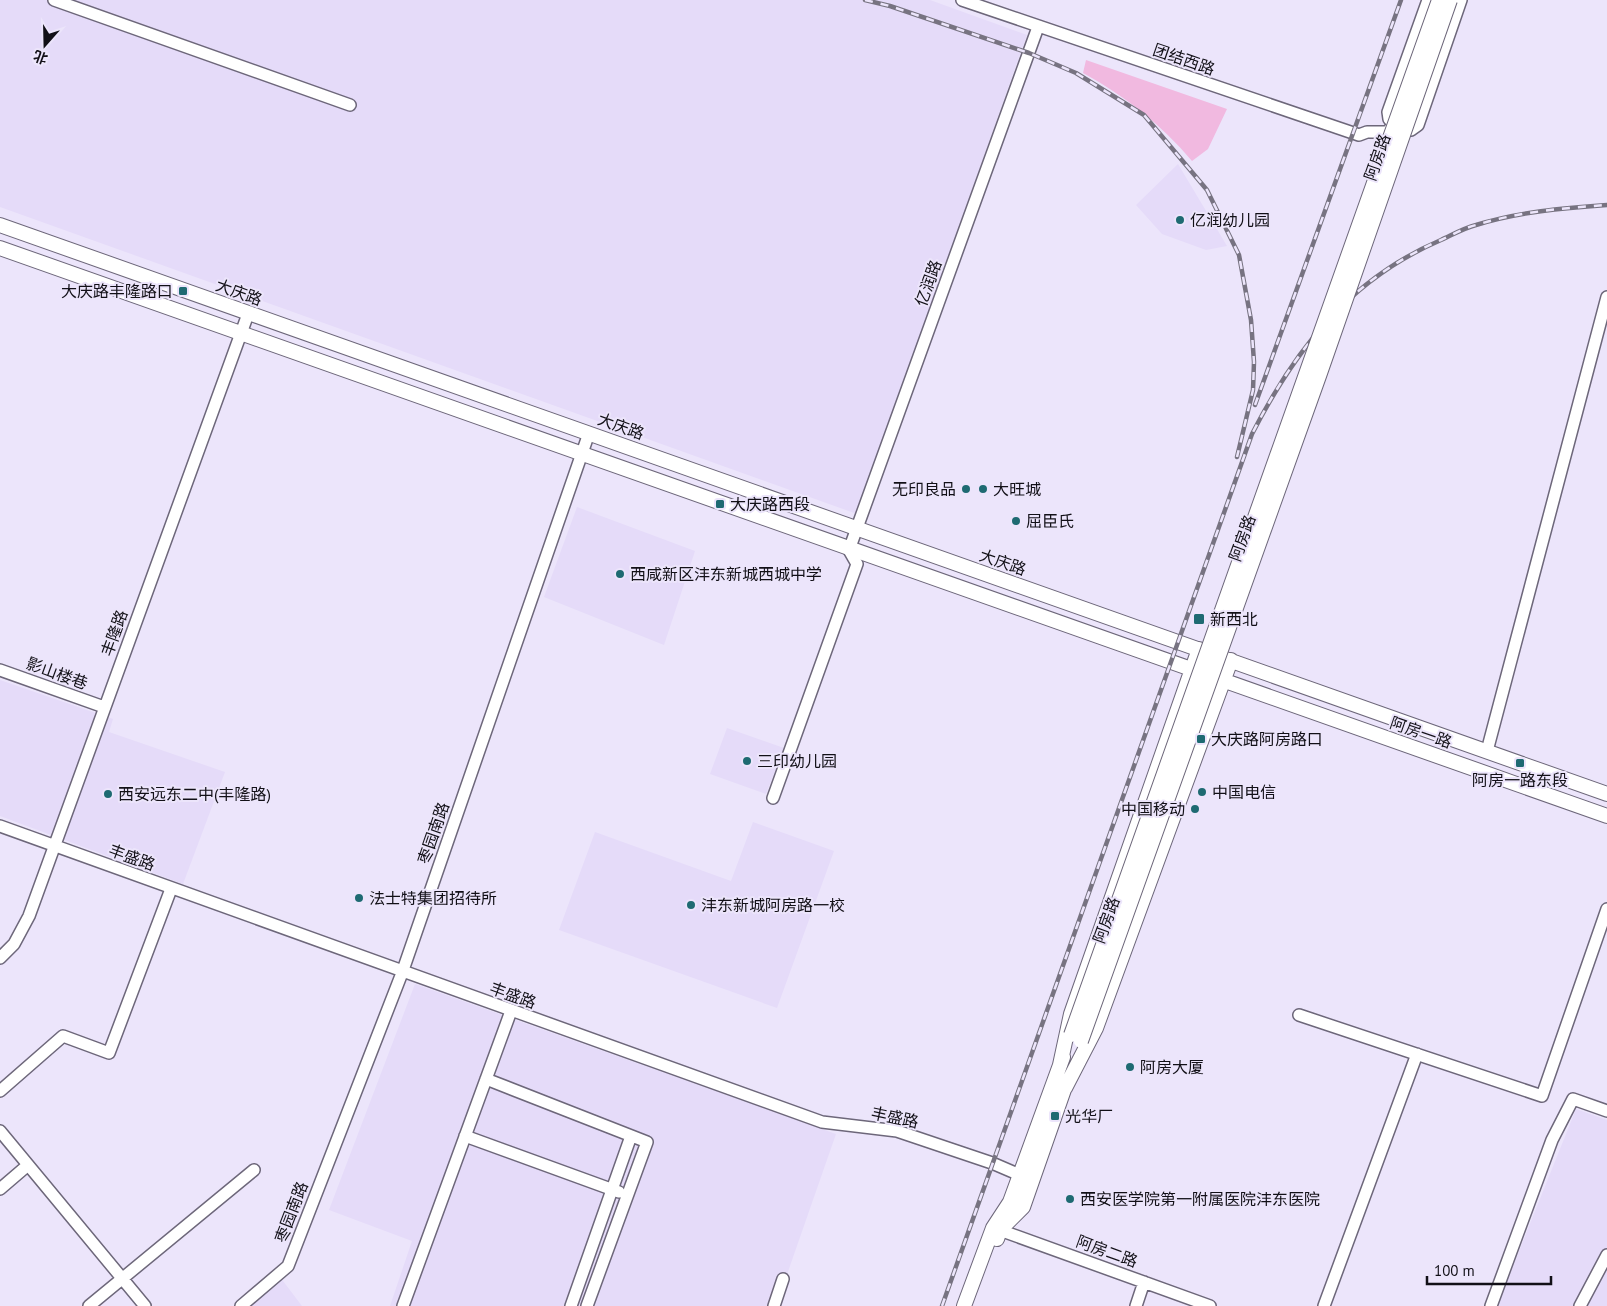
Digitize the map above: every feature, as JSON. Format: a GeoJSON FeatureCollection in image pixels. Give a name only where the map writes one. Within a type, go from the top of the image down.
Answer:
{"type":"FeatureCollection","features":[{"type":"Feature","properties":{"kind":"main road","name":"阿房路"},"geometry":{"type":"LineString","coordinates":[[973,1306],[996,1229],[1023,1207],[1064,1088],[1076,1038],[1439,0]]}},
{"type":"Feature","properties":{"kind":"main road","name":"阿房路"},"geometry":{"type":"LineString","coordinates":[[1060,1065],[1076,1038],[1319,376],[1450,0]]}},
{"type":"Feature","properties":{"kind":"main road","name":"大庆路"},"geometry":{"type":"LineString","coordinates":[[0,225],[1230,660]]}},
{"type":"Feature","properties":{"kind":"main road"},"geometry":{"type":"LineString","coordinates":[[0,248],[849,550],[1223,680]]}},
{"type":"Feature","properties":{"kind":"main road","name":"阿房路"},"geometry":{"type":"LineString","coordinates":[[964,1306],[996,1229],[1010,1202],[1060,1065],[1070,1014],[1199,649]]}},
{"type":"Feature","properties":{"kind":"main road","name":"阿房路"},"geometry":{"type":"LineString","coordinates":[[1064,1088],[1096,1028],[1230,660]]}},
{"type":"Feature","properties":{"kind":"main road","name":"阿房一路"},"geometry":{"type":"LineString","coordinates":[[1230,660],[1603,793]]}},
{"type":"Feature","properties":{"kind":"main road","name":"阿房一路"},"geometry":{"type":"LineString","coordinates":[[1223,680],[1607,816]]}},
{"type":"Feature","properties":{"kind":"main road"},"geometry":{"type":"LineString","coordinates":[[1560,799],[1567,780]]}},
{"type":"Feature","properties":{"kind":"main road"},"geometry":{"type":"LineString","coordinates":[[1593,811],[1603,793]]}},
{"type":"Feature","properties":{"kind":"street"},"geometry":{"type":"LineString","coordinates":[[54,0],[350,104]]}},
{"type":"Feature","properties":{"kind":"street","name":"团结西路"},"geometry":{"type":"LineString","coordinates":[[962,0],[1359,135],[1366,132],[1387,132],[1394,124]]}},
{"type":"Feature","properties":{"kind":"street"},"geometry":{"type":"LineString","coordinates":[[1428,0],[1388,112],[1389,119],[1399,129],[1411,130],[1418,125],[1461,0]]}},
{"type":"Feature","properties":{"kind":"street","name":"亿润路"},"geometry":{"type":"LineString","coordinates":[[849,550],[1038,27]]}},
{"type":"Feature","properties":{"kind":"street"},"geometry":{"type":"LineString","coordinates":[[1487,751],[1607,298]]}},
{"type":"Feature","properties":{"kind":"street","name":"丰隆路"},"geometry":{"type":"LineString","coordinates":[[0,958],[14,944],[23,931],[248,314]]}},
{"type":"Feature","properties":{"kind":"street","name":"枣园南路"},"geometry":{"type":"LineString","coordinates":[[240,1306],[288,1266],[402,973],[589,433]]}},
{"type":"Feature","properties":{"kind":"street"},"geometry":{"type":"LineString","coordinates":[[773,798],[857,564],[849,550]]}},
{"type":"Feature","properties":{"kind":"street","name":"影山楼巷"},"geometry":{"type":"LineString","coordinates":[[0,670],[104,707]]}},
{"type":"Feature","properties":{"kind":"street","name":"丰盛路"},"geometry":{"type":"LineString","coordinates":[[0,826],[402,973],[822,1122],[897,1131],[992,1163],[1020,1175]]}},
{"type":"Feature","properties":{"kind":"street"},"geometry":{"type":"LineString","coordinates":[[0,1091],[63,1036],[109,1052],[171,889]]}},
{"type":"Feature","properties":{"kind":"street"},"geometry":{"type":"LineString","coordinates":[[1299,1015],[1542,1096],[1607,909]]}},
{"type":"Feature","properties":{"kind":"street"},"geometry":{"type":"LineString","coordinates":[[403,1306],[511,1012]]}},
{"type":"Feature","properties":{"kind":"street"},"geometry":{"type":"LineString","coordinates":[[1324,1306],[1417,1054]]}},
{"type":"Feature","properties":{"kind":"street"},"geometry":{"type":"LineString","coordinates":[[486,1079],[647,1142],[587,1306]]}},
{"type":"Feature","properties":{"kind":"street"},"geometry":{"type":"LineString","coordinates":[[1490,1306],[1552,1140],[1572,1099],[1607,1111]]}},
{"type":"Feature","properties":{"kind":"street"},"geometry":{"type":"LineString","coordinates":[[0,1131],[144,1306]]}},
{"type":"Feature","properties":{"kind":"street"},"geometry":{"type":"LineString","coordinates":[[465,1136],[628,1195]]}},
{"type":"Feature","properties":{"kind":"street"},"geometry":{"type":"LineString","coordinates":[[571,1306],[631,1136]]}},
{"type":"Feature","properties":{"kind":"street"},"geometry":{"type":"LineString","coordinates":[[0,1189],[28,1165]]}},
{"type":"Feature","properties":{"kind":"street"},"geometry":{"type":"LineString","coordinates":[[89,1306],[254,1170]]}},
{"type":"Feature","properties":{"kind":"street","name":"阿房二路"},"geometry":{"type":"LineString","coordinates":[[996,1229],[1210,1306]]}},
{"type":"Feature","properties":{"kind":"street"},"geometry":{"type":"LineString","coordinates":[[597,1232],[612,1238]]}},
{"type":"Feature","properties":{"kind":"street"},"geometry":{"type":"LineString","coordinates":[[1580,1306],[1607,1255]]}},
{"type":"Feature","properties":{"kind":"street"},"geometry":{"type":"LineString","coordinates":[[774,1306],[783,1280]]}},
{"type":"Feature","properties":{"kind":"street"},"geometry":{"type":"LineString","coordinates":[[580,1281],[594,1286]]}},
{"type":"Feature","properties":{"kind":"street"},"geometry":{"type":"LineString","coordinates":[[1136,1306],[1144,1282]]}},
{"type":"Feature","properties":{"kind":"shaded area"},"geometry":{"type":"Polygon","coordinates":[[[0,0],[930,0],[1027,35],[857,514],[0,207],[0,0]]]}},
{"type":"Feature","properties":{"kind":"shaded area"},"geometry":{"type":"Polygon","coordinates":[[[1086,60],[1227,109],[1208,149],[1192,161],[1168,135],[1142,112],[1113,91],[1083,73],[1086,60]]]}},
{"type":"Feature","properties":{"kind":"shaded area","name":"亿润幼儿园"},"geometry":{"type":"Polygon","coordinates":[[[1178,164],[1227,246],[1206,250],[1162,234],[1136,205],[1178,164]]]}},
{"type":"Feature","properties":{"kind":"shaded area","name":"西咸新区沣东新城西城中学"},"geometry":{"type":"Polygon","coordinates":[[[577,507],[695,551],[664,645],[544,597],[577,507]]]}},
{"type":"Feature","properties":{"kind":"shaded area","name":"西安远东二中(丰隆路)"},"geometry":{"type":"Polygon","coordinates":[[[0,680],[113,719],[109,732],[225,772],[183,884],[0,816],[0,680]]]}},
{"type":"Feature","properties":{"kind":"shaded area","name":"三印幼儿园"},"geometry":{"type":"Polygon","coordinates":[[[727,728],[784,748],[766,794],[710,774],[727,728]]]}},
{"type":"Feature","properties":{"kind":"shaded area","name":"沣东新城阿房路一校"},"geometry":{"type":"Polygon","coordinates":[[[753,822],[834,851],[777,1008],[559,930],[595,832],[731,881],[753,822]]]}},
{"type":"Feature","properties":{"kind":"shaded area"},"geometry":{"type":"Polygon","coordinates":[[[415,984],[836,1134],[776,1306],[390,1306],[412,1241],[329,1210],[415,984]]]}},
{"type":"Feature","properties":{"kind":"shaded area"},"geometry":{"type":"Polygon","coordinates":[[[1576,1109],[1607,1120],[1607,1306],[1497,1306],[1576,1109]]]}},
{"type":"Feature","properties":{"kind":"shaded area"},"geometry":{"type":"Polygon","coordinates":[[[280,1277],[302,1306],[247,1306],[280,1277]]]}},
{"type":"Feature","properties":{"kind":"railway"},"geometry":{"type":"LineString","coordinates":[[865,0],[890,6],[1029,53],[1076,73],[1144,115],[1207,190],[1239,255],[1251,320],[1254,362],[1253,390],[1237,457]]}},
{"type":"Feature","properties":{"kind":"railway"},"geometry":{"type":"LineString","coordinates":[[1255,405],[1401,0]]}},
{"type":"Feature","properties":{"kind":"railway"},"geometry":{"type":"LineString","coordinates":[[942,1306],[1252,434],[1287,373],[1329,319],[1379,275],[1409,256],[1472,226],[1541,211],[1607,205]]}},
{"type":"Feature","properties":{"kind":"place","name":"亿润幼儿园"},"geometry":{"type":"Point","coordinates":[1180,220]}},
{"type":"Feature","properties":{"kind":"place","name":"大庆路丰隆路口"},"geometry":{"type":"Point","coordinates":[183,291]}},
{"type":"Feature","properties":{"kind":"place","name":"无印良品"},"geometry":{"type":"Point","coordinates":[966,489]}},
{"type":"Feature","properties":{"kind":"place","name":"大旺城"},"geometry":{"type":"Point","coordinates":[983,489]}},
{"type":"Feature","properties":{"kind":"place","name":"大庆路西段"},"geometry":{"type":"Point","coordinates":[720,504]}},
{"type":"Feature","properties":{"kind":"place","name":"屈臣氏"},"geometry":{"type":"Point","coordinates":[1016,521]}},
{"type":"Feature","properties":{"kind":"place","name":"西咸新区沣东新城西城中学"},"geometry":{"type":"Point","coordinates":[620,574]}},
{"type":"Feature","properties":{"kind":"place","name":"新西北"},"geometry":{"type":"Point","coordinates":[1199,619]}},
{"type":"Feature","properties":{"kind":"place","name":"大庆路阿房路口"},"geometry":{"type":"Point","coordinates":[1201,739]}},
{"type":"Feature","properties":{"kind":"place","name":"三印幼儿园"},"geometry":{"type":"Point","coordinates":[747,761]}},
{"type":"Feature","properties":{"kind":"place","name":"阿房一路东段"},"geometry":{"type":"Point","coordinates":[1520,763]}},
{"type":"Feature","properties":{"kind":"place","name":"中国电信"},"geometry":{"type":"Point","coordinates":[1202,792]}},
{"type":"Feature","properties":{"kind":"place","name":"西安远东二中(丰隆路)"},"geometry":{"type":"Point","coordinates":[108,794]}},
{"type":"Feature","properties":{"kind":"place","name":"中国移动"},"geometry":{"type":"Point","coordinates":[1195,809]}},
{"type":"Feature","properties":{"kind":"place","name":"法士特集团招待所"},"geometry":{"type":"Point","coordinates":[359,898]}},
{"type":"Feature","properties":{"kind":"place","name":"沣东新城阿房路一校"},"geometry":{"type":"Point","coordinates":[691,905]}},
{"type":"Feature","properties":{"kind":"place","name":"阿房大厦"},"geometry":{"type":"Point","coordinates":[1130,1067]}},
{"type":"Feature","properties":{"kind":"place","name":"光华厂"},"geometry":{"type":"Point","coordinates":[1055,1116]}},
{"type":"Feature","properties":{"kind":"place","name":"西安医学院第一附属医院沣东医院"},"geometry":{"type":"Point","coordinates":[1070,1199]}}]}
